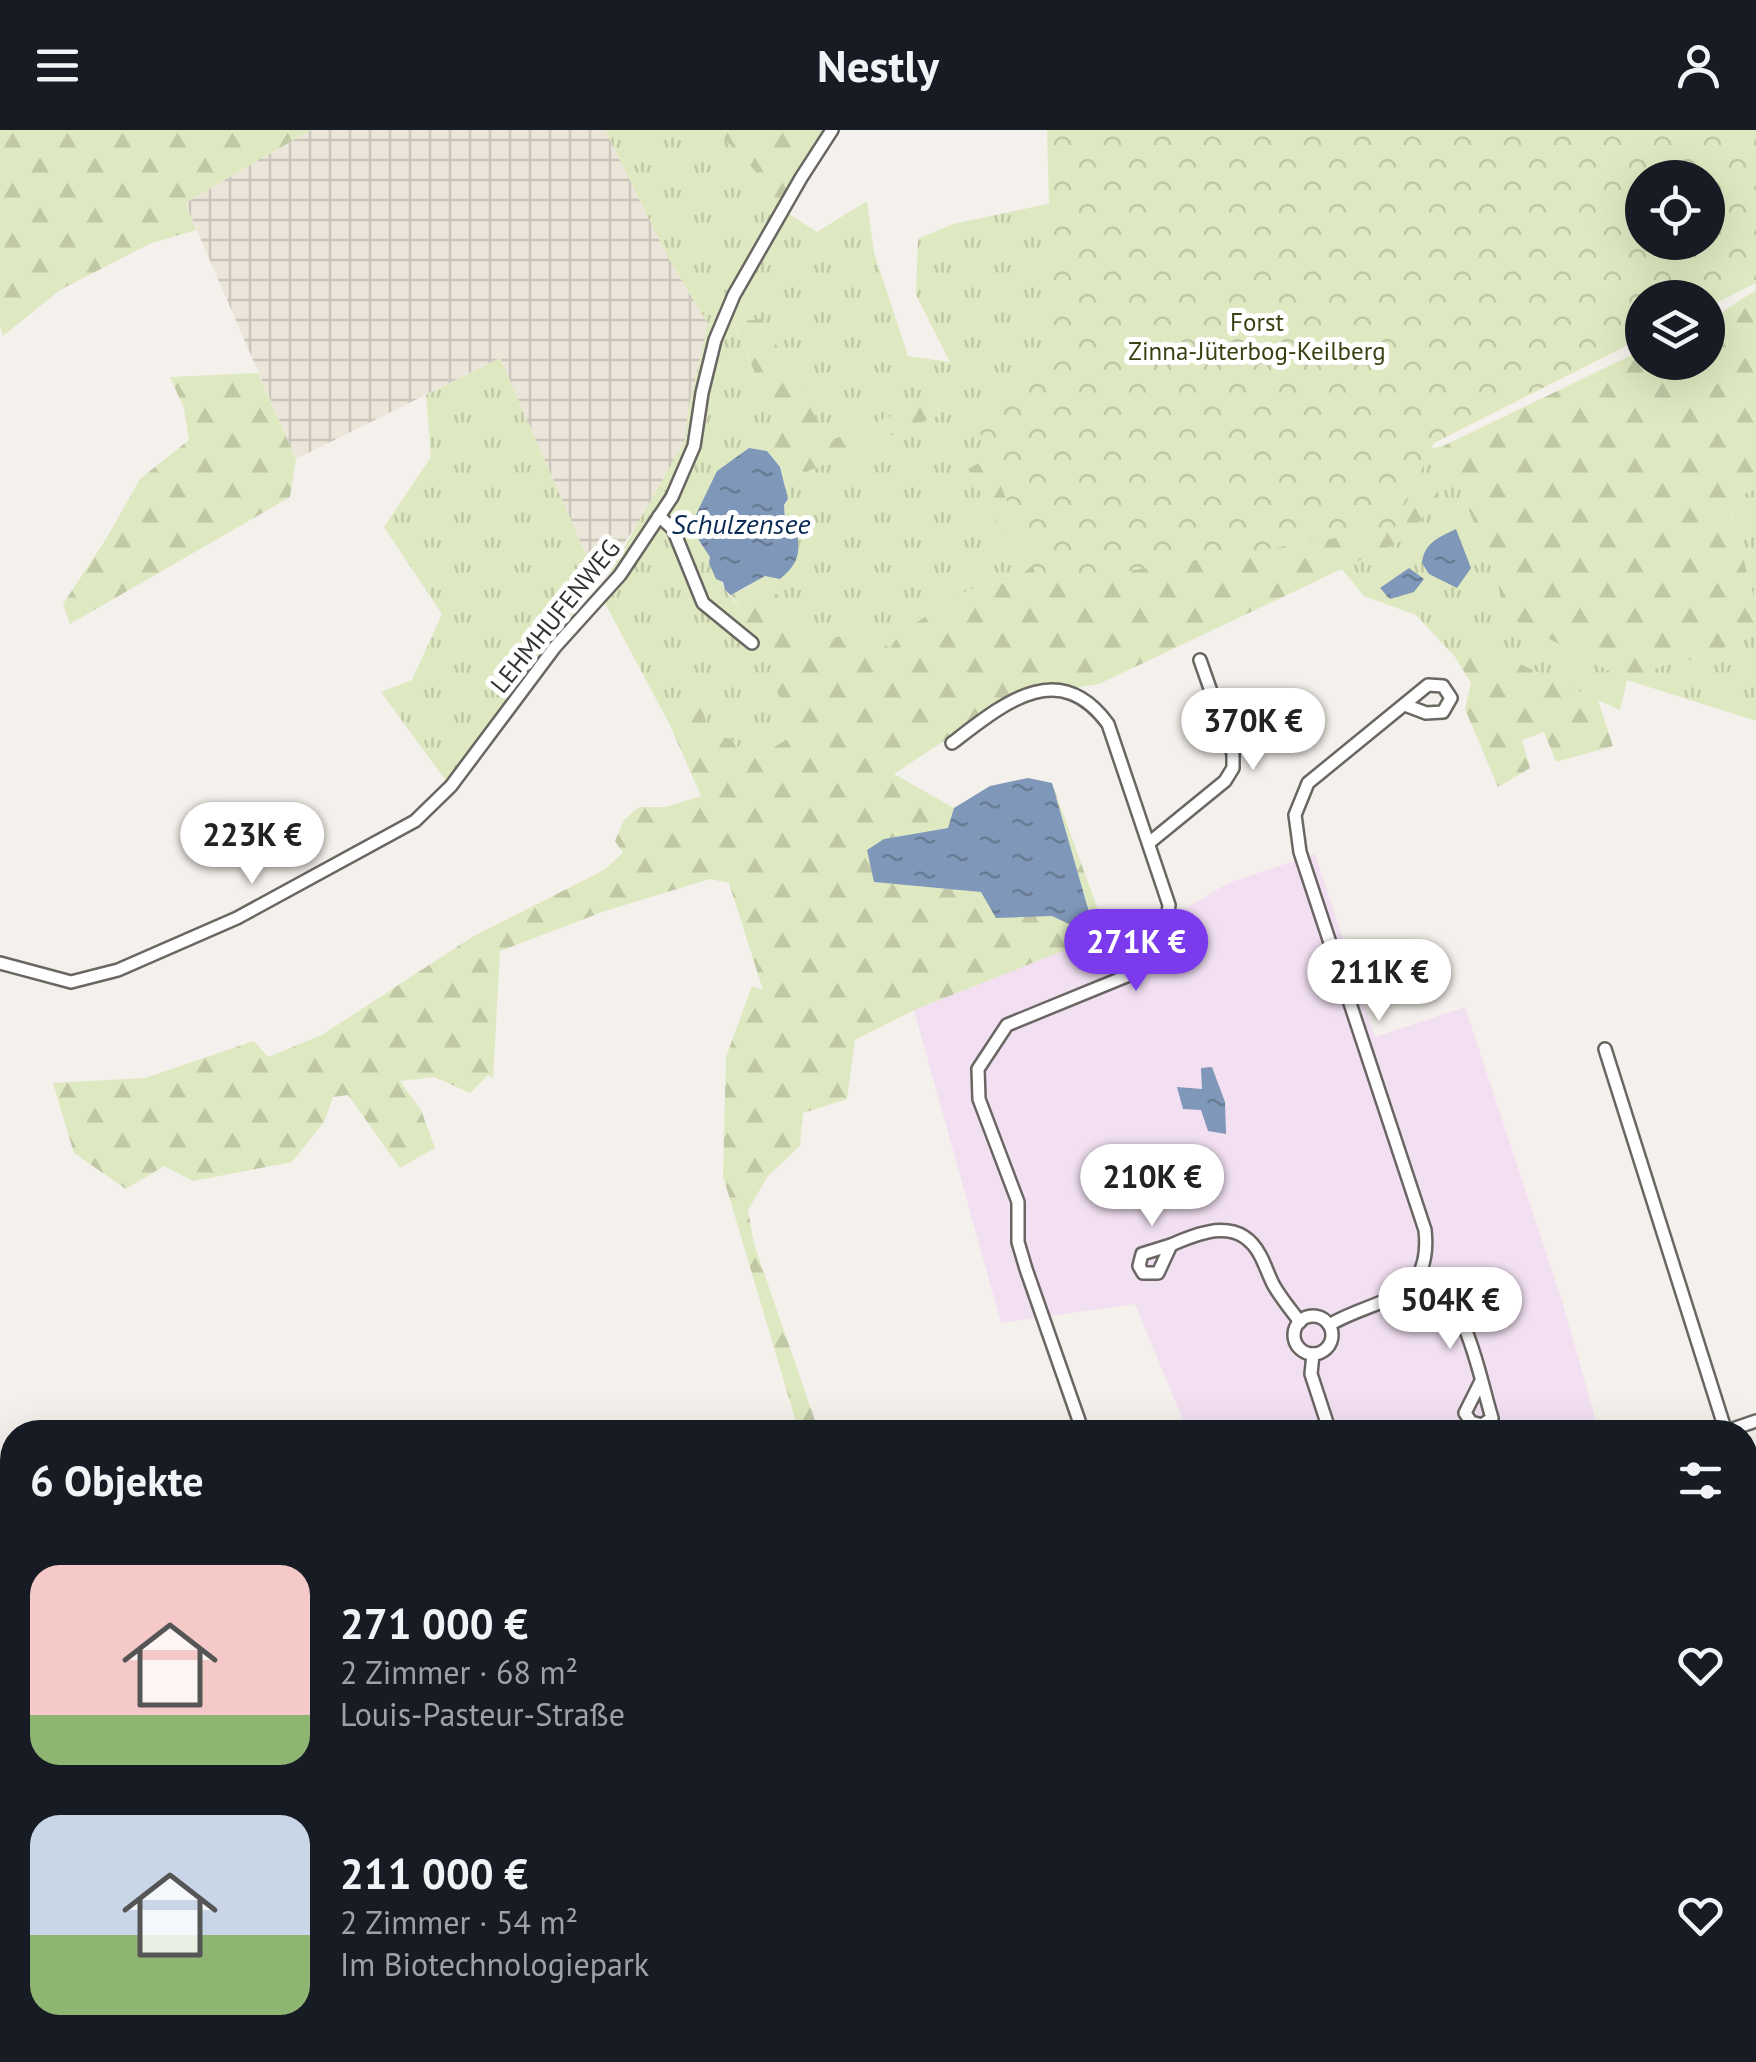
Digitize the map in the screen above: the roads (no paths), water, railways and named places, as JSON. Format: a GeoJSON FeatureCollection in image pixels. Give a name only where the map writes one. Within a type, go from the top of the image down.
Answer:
{"type":"FeatureCollection","features":[{"type":"Feature","properties":{"kind":"street","name":"LEHMHUFENWEG"},"geometry":{"type":"LineString","coordinates":[[0,963],[71,982],[118,970],[237,918],[415,821],[451,786],[556,647],[620,574],[672,496],[694,446],[715,340],[734,295],[832,130]]}},
{"type":"Feature","properties":{"kind":"street"},"geometry":{"type":"LineString","coordinates":[[659,516],[673,530],[703,603],[752,642]]}},
{"type":"Feature","properties":{"kind":"street"},"geometry":{"type":"LineString","coordinates":[[1149,842],[1225,780],[1232,768],[1234,754],[1200,660]]}},
{"type":"Feature","properties":{"kind":"street"},"geometry":{"type":"LineString","coordinates":[[952,743],[1004,703],[1032,693],[1068,690],[1096,708],[1108,724],[1169,904],[1166,938],[1152,960],[1134,973],[1007,1024],[978,1069],[980,1099],[1018,1202],[1018,1242],[1026,1270],[1079,1420]]}},
{"type":"Feature","properties":{"kind":"street"},"geometry":{"type":"LineString","coordinates":[[1329,1324],[1410,1288],[1422,1274],[1427,1248],[1425,1230],[1300,852],[1294,815],[1308,783],[1405,704]]}},
{"type":"Feature","properties":{"kind":"street"},"geometry":{"type":"LineString","coordinates":[[1605,1049],[1721,1420]]}},
{"type":"Feature","properties":{"kind":"street"},"geometry":{"type":"LineString","coordinates":[[1171,1245],[1216,1229],[1231,1230],[1248,1238],[1259,1252],[1274,1286],[1300,1322]]}},
{"type":"Feature","properties":{"kind":"street"},"geometry":{"type":"LineString","coordinates":[[1422,1274],[1444,1292],[1461,1319],[1492,1418],[1489,1420]]}},
{"type":"Feature","properties":{"kind":"street"},"geometry":{"type":"LineString","coordinates":[[1315,1317],[1329,1324],[1332,1336],[1328,1347],[1312,1354],[1301,1350],[1295,1340],[1300,1322],[1315,1317]]}},
{"type":"Feature","properties":{"kind":"street"},"geometry":{"type":"LineString","coordinates":[[1312,1354],[1311,1374],[1326,1420]]}},
{"type":"Feature","properties":{"kind":"street"},"geometry":{"type":"LineString","coordinates":[[1470,1420],[1465,1413],[1481,1381]]}},
{"type":"Feature","properties":{"kind":"water","name":"Schulzensee"},"geometry":{"type":"Polygon","coordinates":[[[749,448],[767,451],[780,467],[788,499],[784,505],[785,521],[796,525],[798,549],[792,567],[780,579],[765,576],[731,595],[723,582],[716,579],[710,557],[690,527],[717,471],[749,448]]]}},
{"type":"Feature","properties":{"kind":"water"},"geometry":{"type":"Polygon","coordinates":[[[1456,529],[1471,568],[1457,588],[1429,574],[1422,563],[1429,546],[1456,529]]]}},
{"type":"Feature","properties":{"kind":"water"},"geometry":{"type":"Polygon","coordinates":[[[1409,568],[1424,579],[1414,592],[1390,599],[1380,588],[1409,568]]]}},
{"type":"Feature","properties":{"kind":"water"},"geometry":{"type":"Polygon","coordinates":[[[1028,778],[1052,783],[1089,912],[1073,926],[1052,916],[996,918],[981,892],[874,882],[867,850],[884,839],[948,828],[954,808],[990,786],[1028,778]]]}},
{"type":"Feature","properties":{"kind":"water"},"geometry":{"type":"Polygon","coordinates":[[[1212,1067],[1225,1102],[1226,1134],[1208,1131],[1201,1110],[1183,1109],[1177,1087],[1202,1089],[1201,1068],[1212,1067]]]}},
{"type":"Feature","properties":{"kind":"park label","name":"Forst Zinna-Jüterbog-Keilberg"},"geometry":{"type":"Point","coordinates":[1257,336]}}]}
